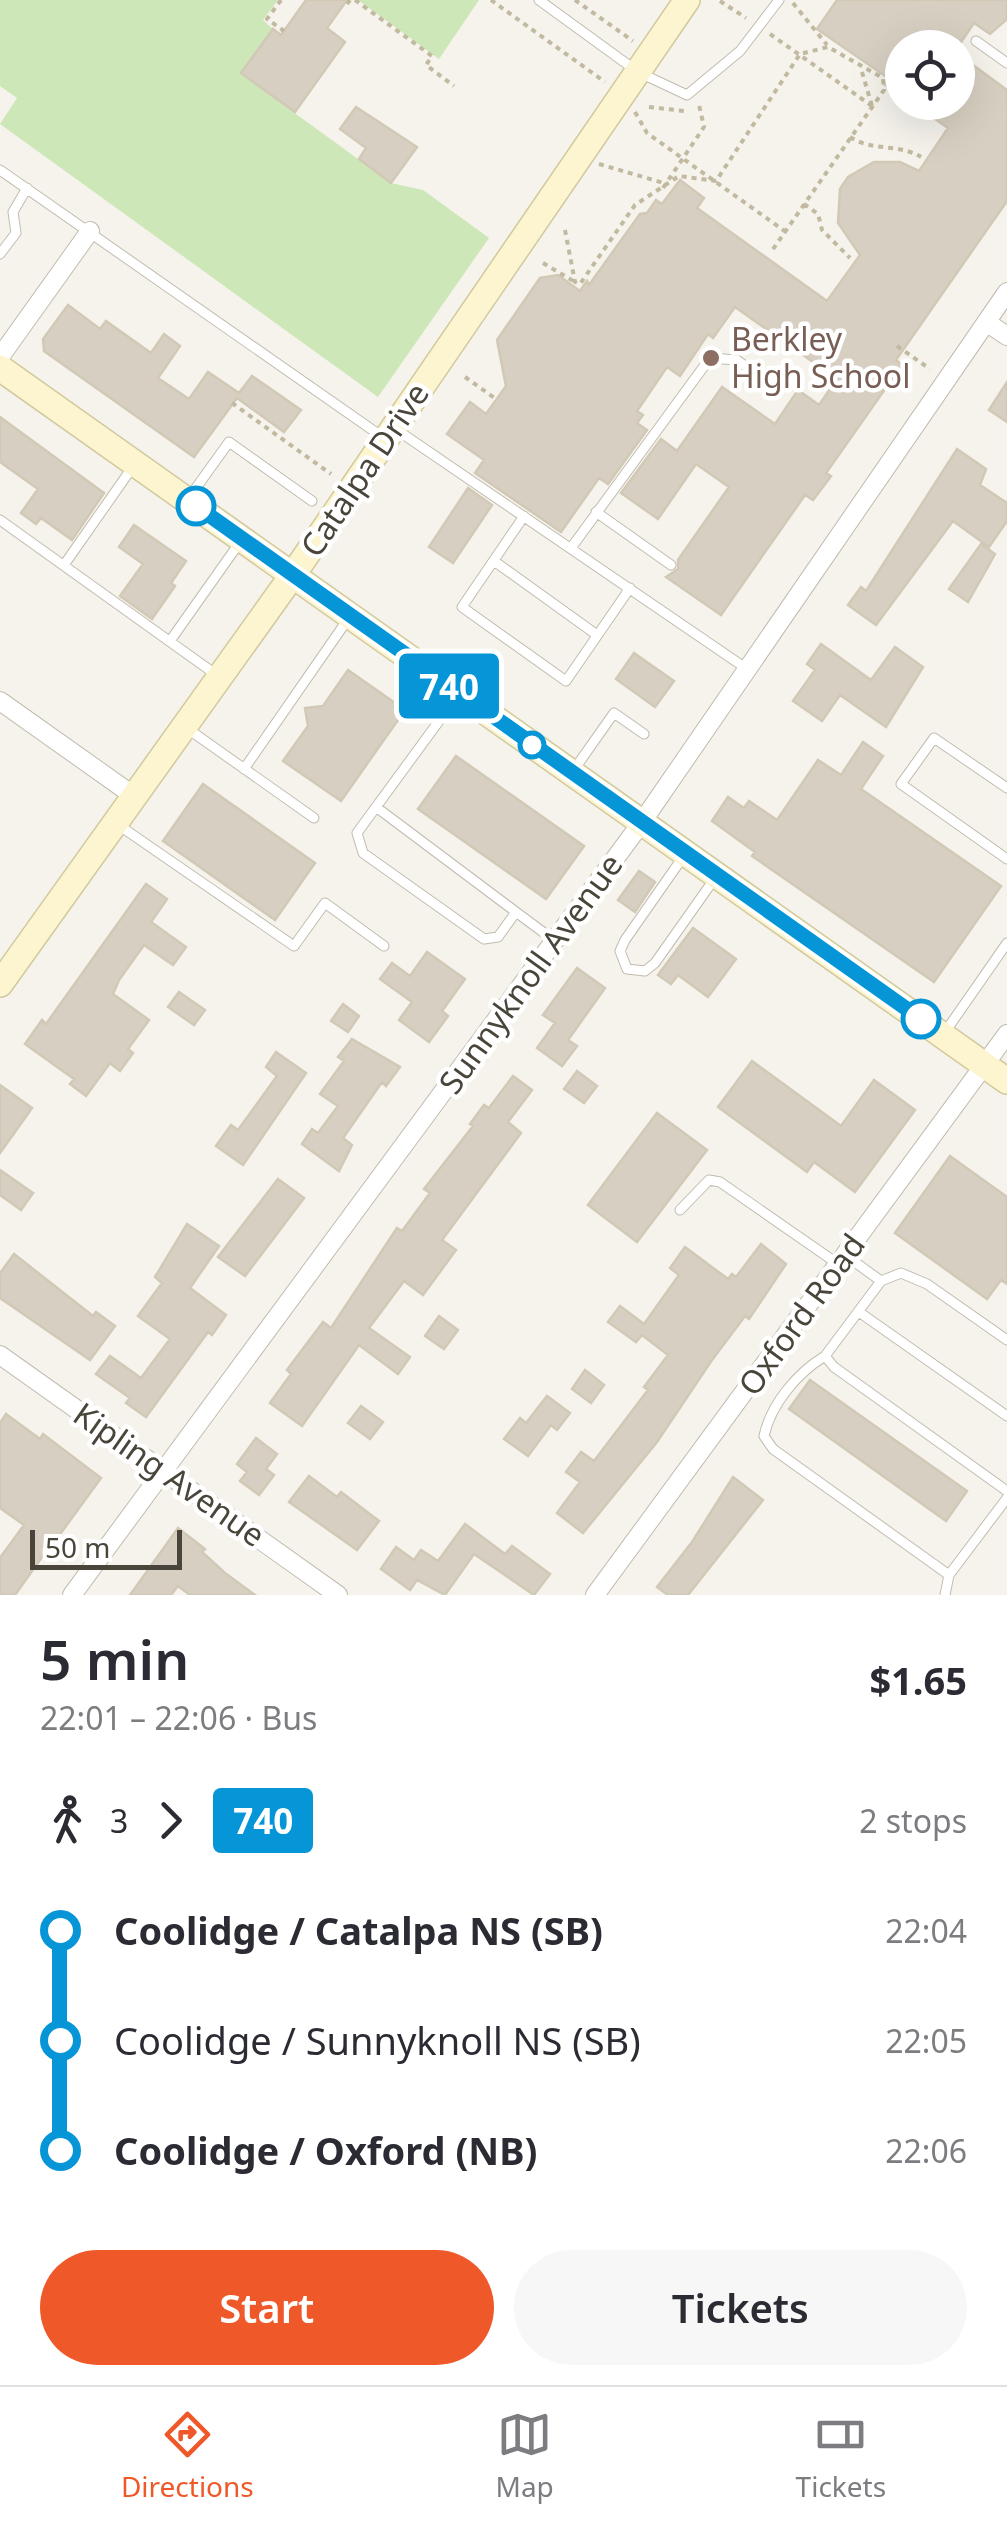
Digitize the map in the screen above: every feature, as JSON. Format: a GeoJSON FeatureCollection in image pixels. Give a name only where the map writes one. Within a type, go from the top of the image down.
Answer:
{"type":"FeatureCollection","features":[{"type":"Feature","properties":{"kind":"main road","name":"Catalpa Drive"},"geometry":{"type":"LineString","coordinates":[[0,984],[186,728],[687,0]]}},
{"type":"Feature","properties":{"kind":"main road"},"geometry":{"type":"LineString","coordinates":[[0,368],[1007,1081]]}},
{"type":"Feature","properties":{"kind":"street"},"geometry":{"type":"LineString","coordinates":[[0,358],[90,231]]}},
{"type":"Feature","properties":{"kind":"street","name":"Sunnyknoll Avenue"},"geometry":{"type":"LineString","coordinates":[[72,1595],[642,822],[1007,292]]}},
{"type":"Feature","properties":{"kind":"street"},"geometry":{"type":"LineString","coordinates":[[986,322],[1007,336]]}},
{"type":"Feature","properties":{"kind":"street"},"geometry":{"type":"LineString","coordinates":[[0,701],[134,796]]}},
{"type":"Feature","properties":{"kind":"street","name":"Oxford Road"},"geometry":{"type":"LineString","coordinates":[[595,1595],[1007,1034]]}},
{"type":"Feature","properties":{"kind":"street","name":"Kipling Avenue"},"geometry":{"type":"LineString","coordinates":[[0,1355],[338,1595]]}},
{"type":"Feature","properties":{"kind":"lane"},"geometry":{"type":"LineString","coordinates":[[539,0],[638,72],[687,95],[740,51],[779,0]]}},
{"type":"Feature","properties":{"kind":"lane"},"geometry":{"type":"LineString","coordinates":[[976,41],[1007,64]]}},
{"type":"Feature","properties":{"kind":"lane"},"geometry":{"type":"LineString","coordinates":[[0,170],[390,434],[524,516],[750,670]]}},
{"type":"Feature","properties":{"kind":"lane"},"geometry":{"type":"LineString","coordinates":[[0,254],[16,233],[13,212],[27,188]]}},
{"type":"Feature","properties":{"kind":"lane"},"geometry":{"type":"LineString","coordinates":[[571,548],[710,358],[737,360],[764,380]]}},
{"type":"Feature","properties":{"kind":"lane"},"geometry":{"type":"LineString","coordinates":[[188,500],[229,442],[312,501]]}},
{"type":"Feature","properties":{"kind":"lane"},"geometry":{"type":"LineString","coordinates":[[64,565],[136,462]]}},
{"type":"Feature","properties":{"kind":"lane"},"geometry":{"type":"LineString","coordinates":[[596,512],[671,565]]}},
{"type":"Feature","properties":{"kind":"lane"},"geometry":{"type":"LineString","coordinates":[[524,516],[462,607],[566,681],[630,588]]}},
{"type":"Feature","properties":{"kind":"lane"},"geometry":{"type":"LineString","coordinates":[[0,520],[221,677]]}},
{"type":"Feature","properties":{"kind":"lane"},"geometry":{"type":"LineString","coordinates":[[170,642],[242,540]]}},
{"type":"Feature","properties":{"kind":"lane"},"geometry":{"type":"LineString","coordinates":[[494,561],[597,636]]}},
{"type":"Feature","properties":{"kind":"lane"},"geometry":{"type":"LineString","coordinates":[[244,768],[350,616]]}},
{"type":"Feature","properties":{"kind":"lane"},"geometry":{"type":"LineString","coordinates":[[459,693],[357,832],[364,852],[484,939],[498,937],[516,912]]}},
{"type":"Feature","properties":{"kind":"lane"},"geometry":{"type":"LineString","coordinates":[[572,773],[614,714],[644,734]]}},
{"type":"Feature","properties":{"kind":"lane"},"geometry":{"type":"LineString","coordinates":[[186,728],[314,818]]}},
{"type":"Feature","properties":{"kind":"lane"},"geometry":{"type":"LineString","coordinates":[[1007,788],[934,738],[901,784],[1007,858]]}},
{"type":"Feature","properties":{"kind":"lane"},"geometry":{"type":"LineString","coordinates":[[376,807],[555,941]]}},
{"type":"Feature","properties":{"kind":"lane"},"geometry":{"type":"LineString","coordinates":[[114,822],[294,946],[325,903],[384,946]]}},
{"type":"Feature","properties":{"kind":"lane"},"geometry":{"type":"LineString","coordinates":[[686,854],[625,940],[620,951],[627,969],[645,972],[655,963],[717,876]]}},
{"type":"Feature","properties":{"kind":"lane"},"geometry":{"type":"LineString","coordinates":[[942,1035],[1007,942]]}},
{"type":"Feature","properties":{"kind":"lane"},"geometry":{"type":"LineString","coordinates":[[680,1210],[708,1180],[720,1182],[841,1260],[881,1281]]}},
{"type":"Feature","properties":{"kind":"lane"},"geometry":{"type":"LineString","coordinates":[[949,1575],[774,1450],[764,1436],[768,1419],[804,1368],[825,1356],[881,1281],[901,1273],[927,1284],[1007,1340]]}},
{"type":"Feature","properties":{"kind":"lane"},"geometry":{"type":"LineString","coordinates":[[859,1312],[1007,1416]]}},
{"type":"Feature","properties":{"kind":"lane"},"geometry":{"type":"LineString","coordinates":[[825,1356],[834,1367],[1007,1495],[949,1575],[945,1595]]}},
{"type":"Feature","properties":{"kind":"path"},"geometry":{"type":"LineString","coordinates":[[281,0],[268,20],[284,31]]}},
{"type":"Feature","properties":{"kind":"path"},"geometry":{"type":"LineString","coordinates":[[491,0],[609,85]]}},
{"type":"Feature","properties":{"kind":"path"},"geometry":{"type":"LineString","coordinates":[[576,0],[638,45]]}},
{"type":"Feature","properties":{"kind":"path"},"geometry":{"type":"LineString","coordinates":[[772,252],[884,90],[883,78],[861,70],[828,47],[789,0]]}},
{"type":"Feature","properties":{"kind":"path"},"geometry":{"type":"LineString","coordinates":[[351,1],[432,56],[426,65],[454,86]]}},
{"type":"Feature","properties":{"kind":"path"},"geometry":{"type":"LineString","coordinates":[[720,1],[872,106]]}},
{"type":"Feature","properties":{"kind":"path"},"geometry":{"type":"LineString","coordinates":[[716,181],[800,54],[828,47]]}},
{"type":"Feature","properties":{"kind":"path"},"geometry":{"type":"LineString","coordinates":[[861,70],[872,106]]}},
{"type":"Feature","properties":{"kind":"path"},"geometry":{"type":"LineString","coordinates":[[669,184],[704,127],[698,105]]}},
{"type":"Feature","properties":{"kind":"path"},"geometry":{"type":"LineString","coordinates":[[633,108],[647,133],[786,232]]}},
{"type":"Feature","properties":{"kind":"path"},"geometry":{"type":"LineString","coordinates":[[850,137],[864,146],[893,147],[921,157]]}},
{"type":"Feature","properties":{"kind":"path"},"geometry":{"type":"LineString","coordinates":[[594,162],[669,184]]}},
{"type":"Feature","properties":{"kind":"path"},"geometry":{"type":"LineString","coordinates":[[543,263],[580,284],[635,205],[679,176],[716,181]]}},
{"type":"Feature","properties":{"kind":"path"},"geometry":{"type":"LineString","coordinates":[[804,204],[818,214],[822,230],[850,258]]}},
{"type":"Feature","properties":{"kind":"path"},"geometry":{"type":"LineString","coordinates":[[565,230],[575,282]]}},
{"type":"Feature","properties":{"kind":"path"},"geometry":{"type":"LineString","coordinates":[[897,346],[946,381]]}},
{"type":"Feature","properties":{"kind":"path"},"geometry":{"type":"LineString","coordinates":[[465,377],[496,399]]}},
{"type":"Feature","properties":{"kind":"path"},"geometry":{"type":"LineString","coordinates":[[232,403],[331,474]]}},
{"type":"Feature","properties":{"kind":"green space"},"geometry":{"type":"Polygon","coordinates":[[[0,0],[278,0],[263,20],[273,29],[241,74],[391,183],[423,190],[489,238],[378,397],[0,124],[17,98],[0,86],[0,0]]]}},
{"type":"Feature","properties":{"kind":"green space"},"geometry":{"type":"Polygon","coordinates":[[[358,0],[479,0],[439,59],[358,0]]]}},
{"type":"Feature","properties":{"kind":"building"},"geometry":{"type":"Polygon","coordinates":[[[306,0],[347,0],[327,28],[345,42],[295,112],[241,73],[273,29],[281,35],[306,0]]]}},
{"type":"Feature","properties":{"kind":"building"},"geometry":{"type":"Polygon","coordinates":[[[837,0],[1007,0],[1007,19],[990,34],[974,23],[969,30],[885,30],[885,76],[817,29],[837,0]]]}},
{"type":"Feature","properties":{"kind":"building"},"geometry":{"type":"Polygon","coordinates":[[[975,66],[1007,90],[1007,201],[896,360],[902,365],[826,473],[831,476],[813,500],[805,495],[721,615],[666,577],[678,569],[678,560],[729,487],[696,464],[658,519],[621,493],[661,439],[677,451],[722,387],[775,424],[798,390],[819,405],[837,379],[735,307],[713,338],[708,334],[680,376],[667,367],[637,411],[643,415],[637,423],[647,430],[608,484],[599,478],[561,532],[475,473],[484,460],[447,434],[470,402],[486,414],[506,386],[497,340],[540,278],[558,275],[580,291],[587,281],[589,285],[640,214],[647,213],[656,200],[662,204],[680,180],[704,198],[697,208],[827,301],[860,255],[838,223],[840,189],[848,177],[874,162],[900,162],[919,171],[948,128],[937,120],[975,120],[975,66]]]}},
{"type":"Feature","properties":{"kind":"building"},"geometry":{"type":"Polygon","coordinates":[[[356,107],[417,147],[391,183],[359,159],[366,148],[340,129],[356,107]]]}},
{"type":"Feature","properties":{"kind":"building"},"geometry":{"type":"Polygon","coordinates":[[[68,305],[100,329],[106,321],[151,353],[164,334],[180,346],[158,378],[189,399],[208,372],[239,393],[252,376],[301,410],[284,432],[237,398],[194,457],[44,351],[43,339],[68,305]]]}},
{"type":"Feature","properties":{"kind":"building"},"geometry":{"type":"Polygon","coordinates":[[[1007,382],[1007,422],[989,410],[1007,382]]]}},
{"type":"Feature","properties":{"kind":"building"},"geometry":{"type":"Polygon","coordinates":[[[0,417],[104,493],[72,540],[41,518],[36,524],[21,513],[38,489],[0,462],[0,417]]]}},
{"type":"Feature","properties":{"kind":"building"},"geometry":{"type":"Polygon","coordinates":[[[957,449],[986,469],[980,485],[1007,503],[1007,521],[989,547],[953,521],[876,625],[848,605],[861,587],[866,591],[957,449]]]}},
{"type":"Feature","properties":{"kind":"building"},"geometry":{"type":"Polygon","coordinates":[[[468,488],[492,505],[453,563],[429,547],[468,488]]]}},
{"type":"Feature","properties":{"kind":"building"},"geometry":{"type":"Polygon","coordinates":[[[134,525],[186,561],[171,583],[175,586],[152,619],[120,596],[143,564],[119,547],[134,525]]]}},
{"type":"Feature","properties":{"kind":"building"},"geometry":{"type":"Polygon","coordinates":[[[981,544],[995,554],[968,602],[949,589],[981,544]]]}},
{"type":"Feature","properties":{"kind":"building"},"geometry":{"type":"Polygon","coordinates":[[[821,644],[871,680],[895,647],[923,667],[886,727],[840,695],[822,721],[793,701],[815,670],[807,664],[821,644]]]}},
{"type":"Feature","properties":{"kind":"building"},"geometry":{"type":"Polygon","coordinates":[[[634,653],[674,681],[655,707],[616,679],[634,653]]]}},
{"type":"Feature","properties":{"kind":"building"},"geometry":{"type":"Polygon","coordinates":[[[348,670],[405,710],[341,801],[283,761],[308,726],[305,708],[323,706],[348,670]]]}},
{"type":"Feature","properties":{"kind":"building"},"geometry":{"type":"Polygon","coordinates":[[[863,742],[883,756],[861,789],[1001,886],[934,982],[752,856],[755,852],[712,821],[728,797],[744,808],[749,801],[777,820],[818,760],[841,775],[863,742]]]}},
{"type":"Feature","properties":{"kind":"building"},"geometry":{"type":"Polygon","coordinates":[[[456,756],[584,846],[546,899],[418,809],[456,756]]]}},
{"type":"Feature","properties":{"kind":"building"},"geometry":{"type":"Polygon","coordinates":[[[203,784],[315,863],[275,920],[163,841],[203,784]]]}},
{"type":"Feature","properties":{"kind":"building"},"geometry":{"type":"Polygon","coordinates":[[[639,871],[655,882],[635,912],[618,900],[639,871]]]}},
{"type":"Feature","properties":{"kind":"building"},"geometry":{"type":"Polygon","coordinates":[[[146,884],[167,899],[151,922],[186,947],[173,965],[144,945],[119,980],[113,994],[149,1020],[128,1049],[133,1053],[120,1071],[110,1063],[86,1096],[70,1084],[74,1079],[25,1044],[42,1020],[46,1024],[146,884]]]}},
{"type":"Feature","properties":{"kind":"building"},"geometry":{"type":"Polygon","coordinates":[[[693,928],[736,959],[708,997],[678,975],[671,984],[658,975],[693,928]]]}},
{"type":"Feature","properties":{"kind":"building"},"geometry":{"type":"Polygon","coordinates":[[[427,952],[465,979],[442,1011],[448,1016],[429,1042],[399,1020],[412,1002],[380,979],[392,963],[410,976],[427,952]]]}},
{"type":"Feature","properties":{"kind":"building"},"geometry":{"type":"Polygon","coordinates":[[[577,968],[605,988],[568,1040],[577,1046],[562,1066],[537,1048],[555,1023],[543,1015],[577,968]]]}},
{"type":"Feature","properties":{"kind":"building"},"geometry":{"type":"Polygon","coordinates":[[[179,992],[205,1010],[194,1025],[168,1007],[179,992]]]}},
{"type":"Feature","properties":{"kind":"building"},"geometry":{"type":"Polygon","coordinates":[[[343,1004],[359,1016],[348,1032],[331,1021],[343,1004]]]}},
{"type":"Feature","properties":{"kind":"building"},"geometry":{"type":"Polygon","coordinates":[[[352,1039],[400,1067],[386,1086],[382,1082],[343,1138],[352,1145],[339,1171],[302,1144],[312,1129],[318,1133],[338,1106],[320,1094],[344,1061],[338,1057],[352,1039]]]}},
{"type":"Feature","properties":{"kind":"building"},"geometry":{"type":"Polygon","coordinates":[[[276,1052],[306,1073],[243,1165],[216,1146],[231,1125],[238,1130],[277,1076],[266,1067],[276,1052]]]}},
{"type":"Feature","properties":{"kind":"building"},"geometry":{"type":"Polygon","coordinates":[[[752,1061],[841,1126],[874,1080],[915,1110],[855,1192],[814,1162],[807,1172],[718,1107],[752,1061]]]}},
{"type":"Feature","properties":{"kind":"building"},"geometry":{"type":"Polygon","coordinates":[[[577,1071],[597,1086],[584,1103],[564,1089],[577,1071]]]}},
{"type":"Feature","properties":{"kind":"building"},"geometry":{"type":"Polygon","coordinates":[[[513,1076],[532,1090],[508,1122],[521,1133],[442,1240],[456,1250],[423,1295],[404,1281],[369,1328],[410,1357],[398,1374],[359,1345],[302,1426],[270,1403],[291,1374],[287,1370],[323,1322],[331,1328],[397,1228],[402,1231],[430,1193],[424,1189],[473,1126],[470,1124],[484,1105],[489,1108],[513,1076]]]}},
{"type":"Feature","properties":{"kind":"building"},"geometry":{"type":"Polygon","coordinates":[[[0,1085],[32,1108],[0,1153],[0,1085]]]}},
{"type":"Feature","properties":{"kind":"building"},"geometry":{"type":"Polygon","coordinates":[[[657,1113],[707,1150],[637,1242],[588,1205],[657,1113]]]}},
{"type":"Feature","properties":{"kind":"building"},"geometry":{"type":"Polygon","coordinates":[[[950,1156],[1007,1197],[1007,1284],[1001,1280],[987,1299],[895,1233],[950,1156]]]}},
{"type":"Feature","properties":{"kind":"building"},"geometry":{"type":"Polygon","coordinates":[[[0,1170],[33,1193],[21,1210],[0,1195],[0,1170]]]}},
{"type":"Feature","properties":{"kind":"building"},"geometry":{"type":"Polygon","coordinates":[[[278,1179],[304,1198],[245,1276],[218,1257],[278,1179]]]}},
{"type":"Feature","properties":{"kind":"building"},"geometry":{"type":"Polygon","coordinates":[[[187,1224],[219,1246],[190,1288],[226,1315],[212,1335],[208,1332],[146,1417],[126,1403],[130,1398],[96,1374],[110,1356],[141,1378],[170,1339],[138,1316],[162,1283],[155,1277],[187,1224]]]}},
{"type":"Feature","properties":{"kind":"building"},"geometry":{"type":"Polygon","coordinates":[[[761,1244],[786,1264],[749,1319],[745,1316],[712,1360],[657,1442],[583,1533],[557,1513],[580,1482],[566,1472],[581,1452],[594,1461],[648,1390],[644,1387],[668,1355],[642,1335],[636,1342],[608,1322],[620,1306],[644,1324],[679,1275],[670,1268],[685,1247],[728,1279],[732,1274],[736,1277],[761,1244]]]}},
{"type":"Feature","properties":{"kind":"building"},"geometry":{"type":"Polygon","coordinates":[[[14,1254],[93,1316],[96,1312],[115,1326],[90,1360],[0,1298],[0,1273],[14,1254]]]}},
{"type":"Feature","properties":{"kind":"building"},"geometry":{"type":"Polygon","coordinates":[[[439,1316],[458,1330],[444,1349],[425,1336],[439,1316]]]}},
{"type":"Feature","properties":{"kind":"building"},"geometry":{"type":"Polygon","coordinates":[[[585,1370],[604,1385],[591,1403],[572,1389],[585,1370]]]}},
{"type":"Feature","properties":{"kind":"building"},"geometry":{"type":"Polygon","coordinates":[[[810,1380],[967,1491],[946,1521],[789,1409],[810,1380]]]}},
{"type":"Feature","properties":{"kind":"building"},"geometry":{"type":"Polygon","coordinates":[[[547,1396],[570,1413],[557,1430],[551,1425],[528,1456],[504,1439],[520,1418],[526,1423],[547,1396]]]}},
{"type":"Feature","properties":{"kind":"building"},"geometry":{"type":"Polygon","coordinates":[[[361,1406],[383,1422],[370,1439],[348,1423],[361,1406]]]}},
{"type":"Feature","properties":{"kind":"building"},"geometry":{"type":"Polygon","coordinates":[[[6,1414],[40,1439],[43,1434],[101,1478],[58,1537],[62,1540],[52,1553],[47,1550],[15,1595],[0,1595],[0,1558],[24,1525],[0,1508],[0,1423],[6,1414]]]}},
{"type":"Feature","properties":{"kind":"building"},"geometry":{"type":"Polygon","coordinates":[[[256,1438],[277,1454],[266,1469],[274,1475],[259,1495],[240,1481],[247,1472],[237,1464],[256,1438]]]}},
{"type":"Feature","properties":{"kind":"building"},"geometry":{"type":"Polygon","coordinates":[[[309,1476],[337,1497],[341,1492],[379,1521],[357,1550],[289,1502],[309,1476]]]}},
{"type":"Feature","properties":{"kind":"building"},"geometry":{"type":"Polygon","coordinates":[[[733,1477],[763,1500],[688,1595],[668,1595],[657,1587],[692,1542],[733,1477]]]}},
{"type":"Feature","properties":{"kind":"building"},"geometry":{"type":"Polygon","coordinates":[[[465,1524],[505,1554],[512,1546],[550,1574],[534,1595],[474,1554],[445,1595],[417,1580],[410,1590],[381,1569],[396,1547],[414,1560],[421,1550],[438,1561],[465,1524]]]}},
{"type":"Feature","properties":{"kind":"building"},"geometry":{"type":"Polygon","coordinates":[[[178,1528],[205,1549],[202,1552],[225,1573],[255,1595],[190,1595],[178,1586],[171,1595],[130,1595],[178,1528]]]}},
{"type":"Feature","properties":{"kind":"bus line","name":"740"},"geometry":{"type":"LineString","coordinates":[[196,506],[921,1019]]}},
{"type":"Feature","properties":{"kind":"place","name":"Berkley High School"},"geometry":{"type":"Point","coordinates":[711,358]}}]}
